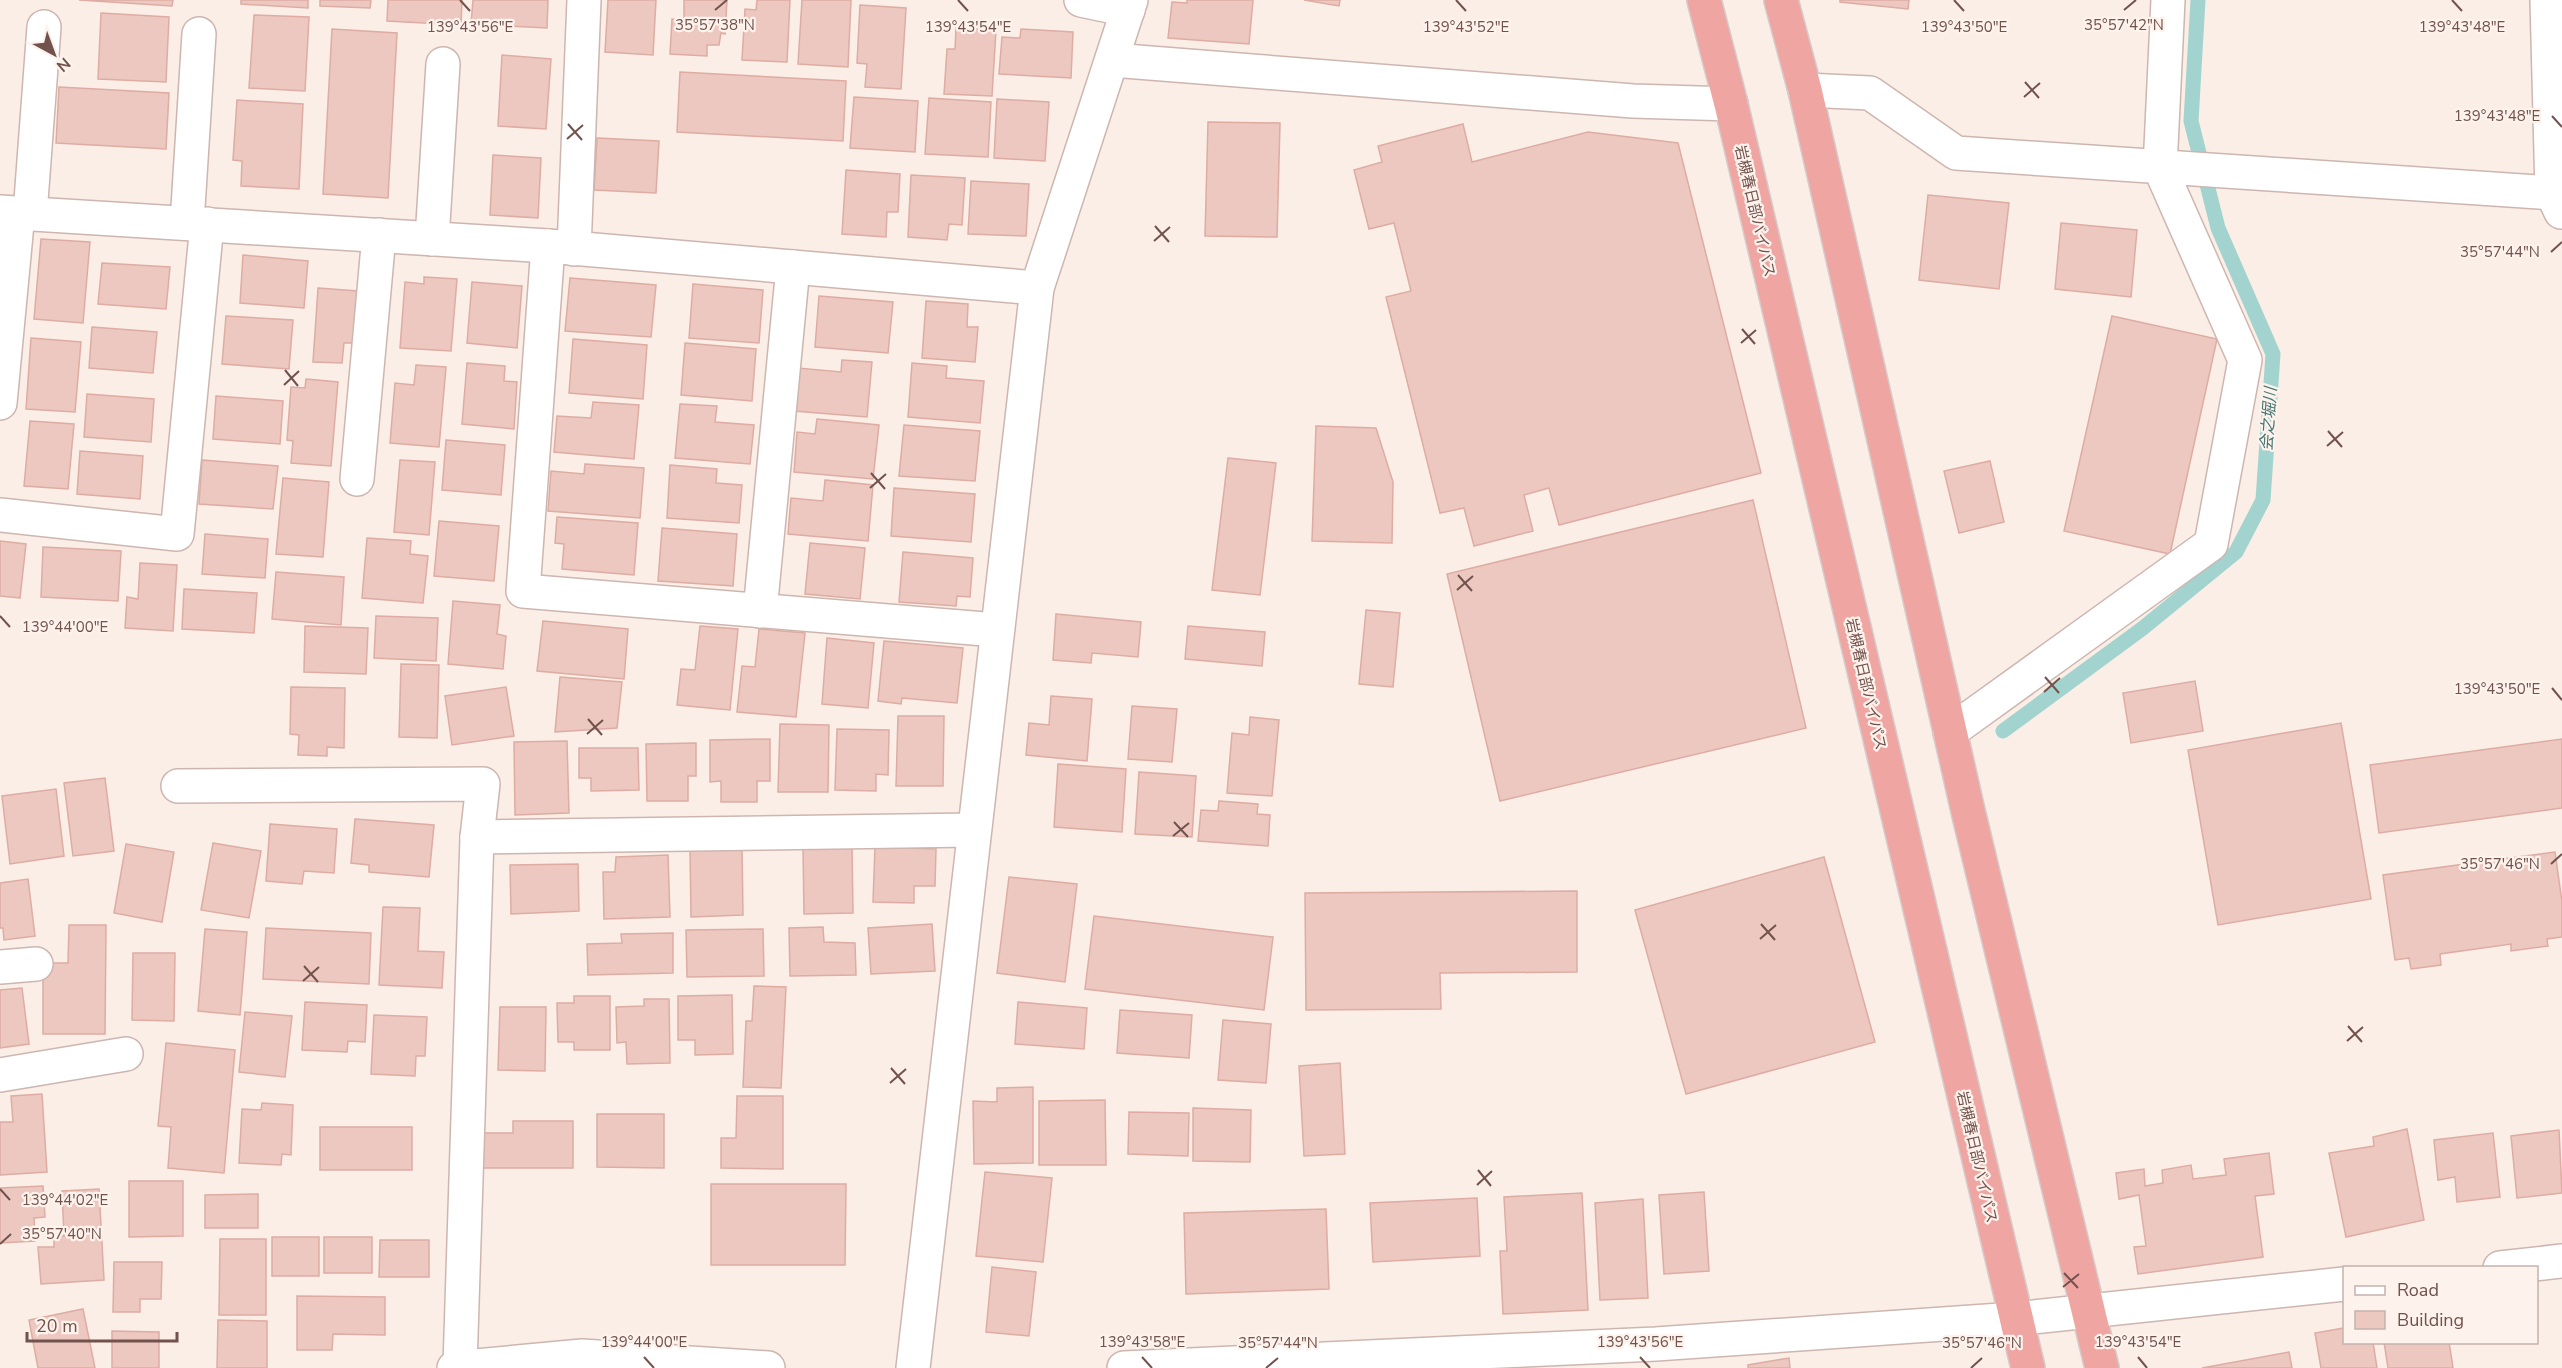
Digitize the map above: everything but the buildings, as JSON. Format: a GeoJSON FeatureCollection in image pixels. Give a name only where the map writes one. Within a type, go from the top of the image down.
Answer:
{"type":"FeatureCollection","features":[{"type":"Feature","properties":{"kind":"highway","name":"岩槻春日部バイパス"},"geometry":{"type":"LineString","coordinates":[[1704,0],[1731,104],[2028,1368]]}},
{"type":"Feature","properties":{"kind":"highway"},"geometry":{"type":"LineString","coordinates":[[1781,0],[1805,90],[1950,732],[2102,1368]]}},
{"type":"Feature","properties":{"kind":"street"},"geometry":{"type":"LineString","coordinates":[[584,0],[561,247],[523,591],[997,630]]}},
{"type":"Feature","properties":{"kind":"street"},"geometry":{"type":"LineString","coordinates":[[913,1368],[1037,288],[1130,5],[1081,0]]}},
{"type":"Feature","properties":{"kind":"street"},"geometry":{"type":"LineString","coordinates":[[1950,732],[2211,544],[2245,360],[2172,168],[2168,0]]}},
{"type":"Feature","properties":{"kind":"street"},"geometry":{"type":"LineString","coordinates":[[1805,90],[1870,93],[1956,153],[2222,171],[2557,203],[2547,0]]}},
{"type":"Feature","properties":{"kind":"street"},"geometry":{"type":"LineString","coordinates":[[0,403],[16,213],[44,27]]}},
{"type":"Feature","properties":{"kind":"street"},"geometry":{"type":"LineString","coordinates":[[0,515],[177,534],[197,224],[199,34]]}},
{"type":"Feature","properties":{"kind":"street"},"geometry":{"type":"LineString","coordinates":[[1112,60],[1633,101],[1731,104]]}},
{"type":"Feature","properties":{"kind":"street"},"geometry":{"type":"LineString","coordinates":[[432,239],[443,64]]}},
{"type":"Feature","properties":{"kind":"street"},"geometry":{"type":"LineString","coordinates":[[16,213],[561,247],[1037,288]]}},
{"type":"Feature","properties":{"kind":"street"},"geometry":{"type":"LineString","coordinates":[[357,479],[379,235]]}},
{"type":"Feature","properties":{"kind":"street"},"geometry":{"type":"LineString","coordinates":[[760,611],[793,267]]}},
{"type":"Feature","properties":{"kind":"street"},"geometry":{"type":"LineString","coordinates":[[178,786],[483,784],[477,837],[457,1367],[582,1356],[768,1368]]}},
{"type":"Feature","properties":{"kind":"street"},"geometry":{"type":"LineString","coordinates":[[477,837],[973,830]]}},
{"type":"Feature","properties":{"kind":"street"},"geometry":{"type":"LineString","coordinates":[[0,967],[36,964]]}},
{"type":"Feature","properties":{"kind":"street"},"geometry":{"type":"LineString","coordinates":[[0,1075],[126,1054]]}},
{"type":"Feature","properties":{"kind":"street"},"geometry":{"type":"LineString","coordinates":[[2518,1266],[2562,1261]]}},
{"type":"Feature","properties":{"kind":"street"},"geometry":{"type":"LineString","coordinates":[[1124,1368],[1656,1356],[2343,1284]]}},
{"type":"Feature","properties":{"kind":"waterway","name":"会之堀川"},"geometry":{"type":"LineString","coordinates":[[2003,731],[2143,628],[2236,552],[2263,500],[2273,354],[2218,228],[2191,121],[2198,0]]}}]}
